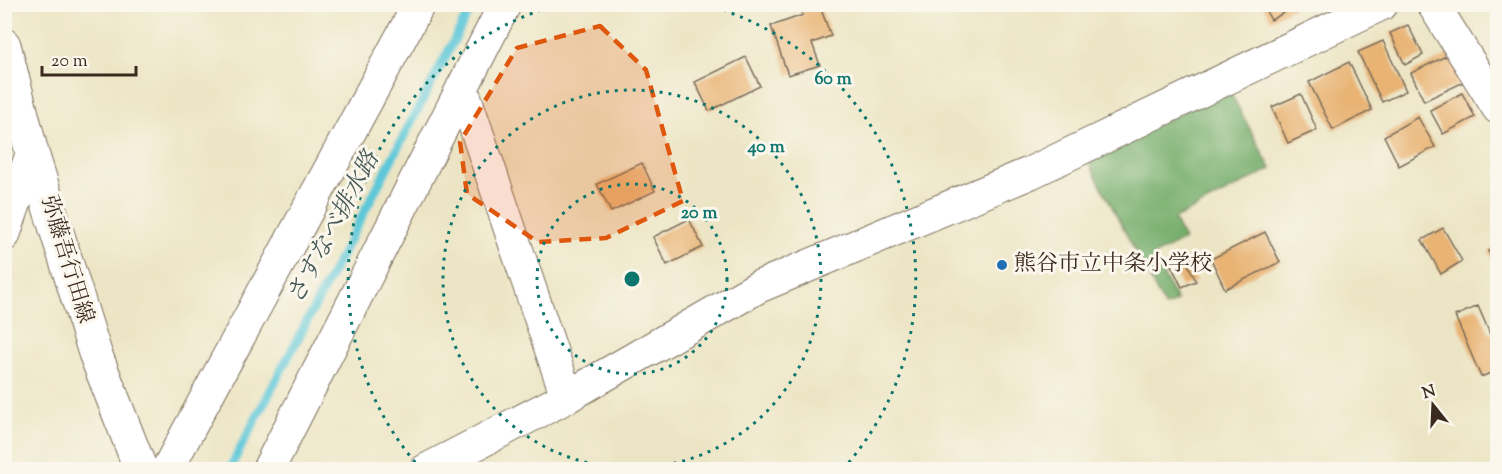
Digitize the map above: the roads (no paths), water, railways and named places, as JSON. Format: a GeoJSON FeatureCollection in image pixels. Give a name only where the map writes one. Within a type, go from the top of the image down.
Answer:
{"type":"FeatureCollection","features":[{"type":"Feature","properties":{"kind":"main road","name":"弥藤吾行田線"},"geometry":{"type":"LineString","coordinates":[[4,45],[32,153],[95,353],[141,470]]}},
{"type":"Feature","properties":{"kind":"street"},"geometry":{"type":"LineString","coordinates":[[167,470],[419,4]]}},
{"type":"Feature","properties":{"kind":"street"},"geometry":{"type":"LineString","coordinates":[[268,470],[505,4]]}},
{"type":"Feature","properties":{"kind":"street"},"geometry":{"type":"LineString","coordinates":[[426,470],[567,397],[758,287],[1030,173],[1382,4]]}},
{"type":"Feature","properties":{"kind":"street"},"geometry":{"type":"LineString","coordinates":[[1433,4],[1497,108]]}},
{"type":"Feature","properties":{"kind":"street"},"geometry":{"type":"LineString","coordinates":[[462,88],[567,397]]}},
{"type":"Feature","properties":{"kind":"street"},"geometry":{"type":"LineString","coordinates":[[4,236],[32,153]]}},
{"type":"Feature","properties":{"kind":"waterway","name":"さすなべ排水路"},"geometry":{"type":"LineString","coordinates":[[229,470],[473,4]]}},
{"type":"Feature","properties":{"kind":"place","name":"熊谷市立中条小学校"},"geometry":{"type":"Point","coordinates":[1002,265]}}]}
